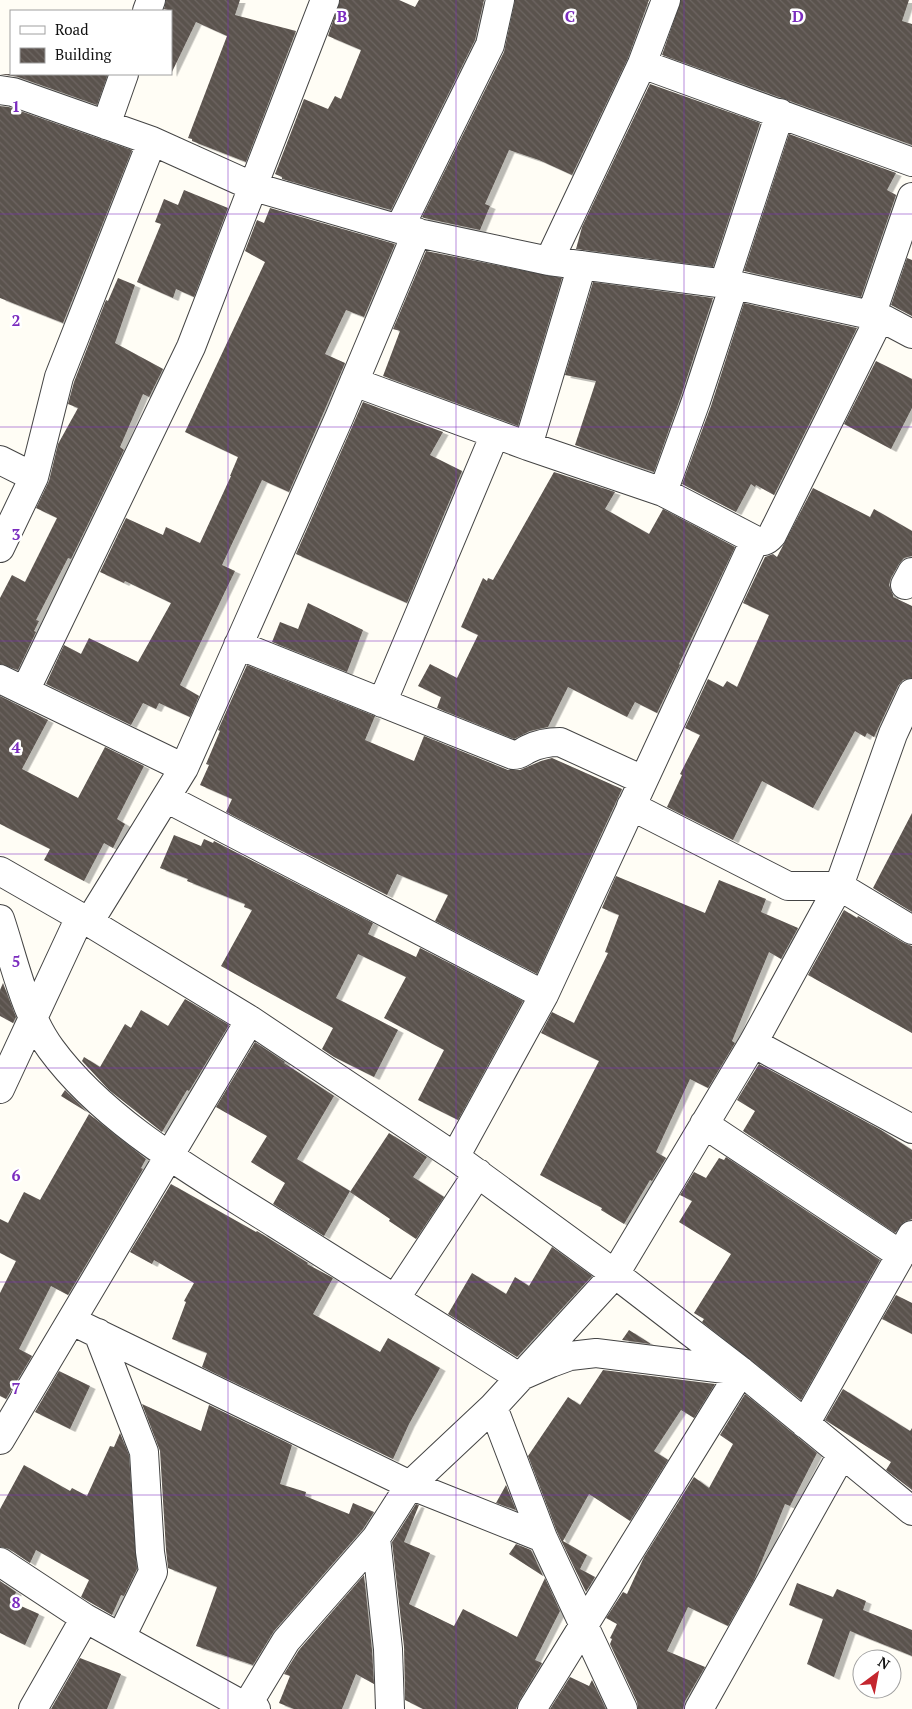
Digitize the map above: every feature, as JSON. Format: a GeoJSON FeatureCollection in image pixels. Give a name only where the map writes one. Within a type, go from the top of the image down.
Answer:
{"type":"FeatureCollection","features":[{"type":"Feature","properties":{"kind":"street"},"geometry":{"type":"LineString","coordinates":[[25,691],[191,347],[325,0]]}},
{"type":"Feature","properties":{"kind":"street"},"geometry":{"type":"LineString","coordinates":[[0,1088],[32,1019],[85,919],[184,768],[354,382],[408,231],[490,45],[500,0]]}},
{"type":"Feature","properties":{"kind":"street"},"geometry":{"type":"LineString","coordinates":[[549,261],[642,64],[666,0]]}},
{"type":"Feature","properties":{"kind":"street"},"geometry":{"type":"LineString","coordinates":[[642,64],[912,162]]}},
{"type":"Feature","properties":{"kind":"street"},"geometry":{"type":"LineString","coordinates":[[106,125],[124,75]]}},
{"type":"Feature","properties":{"kind":"street"},"geometry":{"type":"LineString","coordinates":[[0,90],[13,92],[152,141],[254,187],[408,231],[549,261],[729,284],[875,316],[912,334]]}},
{"type":"Feature","properties":{"kind":"street"},"geometry":{"type":"LineString","coordinates":[[663,492],[696,401],[780,113]]}},
{"type":"Feature","properties":{"kind":"street"},"geometry":{"type":"LineString","coordinates":[[0,548],[34,477],[59,377],[152,141]]}},
{"type":"Feature","properties":{"kind":"street"},"geometry":{"type":"LineString","coordinates":[[354,382],[528,446],[663,492],[755,540],[764,542],[772,535],[875,316],[912,197]]}},
{"type":"Feature","properties":{"kind":"street"},"geometry":{"type":"LineString","coordinates":[[528,446],[582,265]]}},
{"type":"Feature","properties":{"kind":"street"},"geometry":{"type":"LineString","coordinates":[[382,703],[496,434]]}},
{"type":"Feature","properties":{"kind":"street"},"geometry":{"type":"LineString","coordinates":[[0,460],[34,477]]}},
{"type":"Feature","properties":{"kind":"street"},"geometry":{"type":"LineString","coordinates":[[455,1157],[544,995],[755,540]]}},
{"type":"Feature","properties":{"kind":"street"},"geometry":{"type":"LineString","coordinates":[[238,645],[513,755],[549,742],[560,742],[643,780]]}},
{"type":"Feature","properties":{"kind":"street"},"geometry":{"type":"LineString","coordinates":[[0,679],[184,768]]}},
{"type":"Feature","properties":{"kind":"street"},"geometry":{"type":"LineString","coordinates":[[0,1562],[85,1618],[251,1708],[286,1641],[376,1538],[410,1485],[492,1407],[615,1274],[752,1044],[839,886],[893,734],[912,692]]}},
{"type":"Feature","properties":{"kind":"street"},"geometry":{"type":"LineString","coordinates":[[166,798],[544,995]]}},
{"type":"Feature","properties":{"kind":"street"},"geometry":{"type":"LineString","coordinates":[[632,806],[788,886],[839,886],[912,930]]}},
{"type":"Feature","properties":{"kind":"street"},"geometry":{"type":"LineString","coordinates":[[0,871],[85,919],[250,1020],[478,1173],[615,1274],[741,1371],[912,1511]]}},
{"type":"Feature","properties":{"kind":"street"},"geometry":{"type":"LineString","coordinates":[[0,919],[32,1019],[50,1048],[73,1075],[110,1110],[169,1157],[519,1377]]}},
{"type":"Feature","properties":{"kind":"street"},"geometry":{"type":"LineString","coordinates":[[0,1440],[250,1020]]}},
{"type":"Feature","properties":{"kind":"street"},"geometry":{"type":"LineString","coordinates":[[752,1044],[912,1130]]}},
{"type":"Feature","properties":{"kind":"street"},"geometry":{"type":"LineString","coordinates":[[704,1124],[906,1245],[806,1424]]}},
{"type":"Feature","properties":{"kind":"street"},"geometry":{"type":"LineString","coordinates":[[395,1299],[478,1173]]}},
{"type":"Feature","properties":{"kind":"street"},"geometry":{"type":"LineString","coordinates":[[72,1321],[410,1485],[543,1538]]}},
{"type":"Feature","properties":{"kind":"street"},"geometry":{"type":"LineString","coordinates":[[98,1333],[144,1452],[153,1572],[121,1638]]}},
{"type":"Feature","properties":{"kind":"street"},"geometry":{"type":"LineString","coordinates":[[519,1377],[551,1362],[570,1356],[596,1354],[741,1371]]}},
{"type":"Feature","properties":{"kind":"street"},"geometry":{"type":"LineString","coordinates":[[532,1709],[741,1371]]}},
{"type":"Feature","properties":{"kind":"street"},"geometry":{"type":"LineString","coordinates":[[492,1407],[543,1538],[585,1624],[622,1709]]}},
{"type":"Feature","properties":{"kind":"street"},"geometry":{"type":"LineString","coordinates":[[699,1709],[842,1454]]}},
{"type":"Feature","properties":{"kind":"street"},"geometry":{"type":"LineString","coordinates":[[376,1538],[388,1649],[390,1709]]}},
{"type":"Feature","properties":{"kind":"street"},"geometry":{"type":"LineString","coordinates":[[33,1709],[85,1618]]}},
{"type":"Feature","properties":{"kind":"building"},"geometry":{"type":"Polygon","coordinates":[[[166,0],[240,0],[235,15],[296,31],[246,162],[188,138],[227,36],[196,22],[172,72],[172,10],[164,9],[166,0]]]}},
{"type":"Feature","properties":{"kind":"building"},"geometry":{"type":"Polygon","coordinates":[[[340,0],[399,0],[415,7],[419,0],[484,0],[475,40],[391,210],[282,179],[282,177],[275,174],[304,99],[328,109],[335,96],[341,99],[361,50],[328,36],[340,0]]]}},
{"type":"Feature","properties":{"kind":"building"},"geometry":{"type":"Polygon","coordinates":[[[515,0],[649,0],[628,58],[572,175],[539,160],[509,150],[485,204],[490,206],[480,230],[424,218],[422,217],[504,52],[515,0]]]}},
{"type":"Feature","properties":{"kind":"building"},"geometry":{"type":"Polygon","coordinates":[[[681,0],[909,0],[902,21],[912,24],[912,145],[662,55],[681,0]]]}},
{"type":"Feature","properties":{"kind":"building"},"geometry":{"type":"Polygon","coordinates":[[[0,74],[108,75],[97,105],[18,77],[0,74]]]}},
{"type":"Feature","properties":{"kind":"building"},"geometry":{"type":"Polygon","coordinates":[[[650,84],[760,123],[713,267],[576,249],[582,227],[650,84]]]}},
{"type":"Feature","properties":{"kind":"building"},"geometry":{"type":"Polygon","coordinates":[[[0,106],[9,107],[132,150],[63,323],[0,298],[0,106]]]}},
{"type":"Feature","properties":{"kind":"building"},"geometry":{"type":"Polygon","coordinates":[[[789,134],[896,173],[887,190],[896,195],[861,297],[744,271],[789,134]]]}},
{"type":"Feature","properties":{"kind":"building"},"geometry":{"type":"Polygon","coordinates":[[[184,190],[228,208],[194,297],[176,289],[173,298],[137,282],[161,224],[155,222],[164,199],[178,205],[184,190]]]}},
{"type":"Feature","properties":{"kind":"building"},"geometry":{"type":"Polygon","coordinates":[[[270,208],[395,244],[364,317],[346,310],[325,354],[345,363],[289,492],[262,480],[222,565],[235,571],[180,685],[199,696],[190,717],[159,703],[156,709],[143,703],[131,725],[46,684],[64,645],[81,654],[89,638],[138,662],[171,603],[125,581],[124,583],[100,572],[126,518],[163,535],[166,527],[200,543],[238,457],[185,432],[265,262],[245,251],[257,220],[264,223],[270,208]]]}},
{"type":"Feature","properties":{"kind":"building"},"geometry":{"type":"Polygon","coordinates":[[[426,251],[562,278],[518,426],[383,376],[400,331],[393,329],[426,251]]]}},
{"type":"Feature","properties":{"kind":"building"},"geometry":{"type":"Polygon","coordinates":[[[907,258],[912,260],[912,316],[891,305],[907,258]]]}},
{"type":"Feature","properties":{"kind":"building"},"geometry":{"type":"Polygon","coordinates":[[[118,278],[135,285],[115,343],[163,369],[149,397],[143,394],[120,447],[124,450],[71,559],[68,558],[36,620],[39,621],[34,631],[36,632],[18,670],[0,664],[0,598],[12,575],[25,582],[57,518],[36,508],[49,481],[58,444],[78,408],[68,404],[74,382],[106,300],[108,301],[118,278]]]}},
{"type":"Feature","properties":{"kind":"building"},"geometry":{"type":"Polygon","coordinates":[[[593,282],[713,298],[654,472],[575,445],[596,381],[565,375],[593,282]]]}},
{"type":"Feature","properties":{"kind":"building"},"geometry":{"type":"Polygon","coordinates":[[[744,303],[857,328],[774,495],[751,484],[736,512],[682,484],[711,406],[744,303]]]}},
{"type":"Feature","properties":{"kind":"building"},"geometry":{"type":"Polygon","coordinates":[[[876,361],[912,379],[912,408],[891,449],[844,424],[876,361]]]}},
{"type":"Feature","properties":{"kind":"building"},"geometry":{"type":"Polygon","coordinates":[[[363,402],[443,432],[430,455],[462,471],[407,603],[296,554],[363,402]]]}},
{"type":"Feature","properties":{"kind":"building"},"geometry":{"type":"Polygon","coordinates":[[[554,472],[615,492],[605,509],[649,534],[663,509],[735,547],[657,713],[635,702],[627,717],[568,687],[548,727],[530,731],[514,739],[437,708],[441,697],[418,686],[430,664],[457,678],[478,635],[461,627],[483,578],[487,581],[488,578],[493,580],[554,472]]]}},
{"type":"Feature","properties":{"kind":"building"},"geometry":{"type":"Polygon","coordinates":[[[813,488],[870,517],[874,509],[912,531],[912,556],[904,558],[899,564],[889,585],[893,597],[912,606],[912,678],[903,680],[898,686],[874,737],[867,733],[865,737],[855,731],[813,808],[762,781],[733,840],[667,807],[682,775],[680,774],[700,735],[685,728],[708,679],[723,687],[727,681],[737,687],[769,615],[743,603],[765,557],[773,554],[777,557],[813,488]]]}},
{"type":"Feature","properties":{"kind":"building"},"geometry":{"type":"Polygon","coordinates":[[[308,603],[363,630],[347,672],[272,642],[280,622],[298,629],[308,603]]]}},
{"type":"Feature","properties":{"kind":"building"},"geometry":{"type":"Polygon","coordinates":[[[247,665],[375,716],[365,740],[414,761],[424,736],[508,770],[520,770],[552,758],[622,789],[537,974],[435,921],[448,895],[397,874],[387,895],[226,812],[232,799],[200,785],[209,765],[206,764],[220,731],[218,730],[247,665]]]}},
{"type":"Feature","properties":{"kind":"building"},"geometry":{"type":"Polygon","coordinates":[[[0,696],[48,720],[22,769],[78,798],[105,747],[144,766],[117,819],[125,824],[113,848],[104,843],[84,881],[44,860],[50,849],[0,824],[0,696]]]}},
{"type":"Feature","properties":{"kind":"building"},"geometry":{"type":"Polygon","coordinates":[[[912,813],[912,912],[873,888],[912,813]]]}},
{"type":"Feature","properties":{"kind":"building"},"geometry":{"type":"Polygon","coordinates":[[[174,835],[201,846],[204,839],[213,843],[214,841],[373,923],[368,934],[416,957],[420,948],[523,1001],[458,1120],[418,1100],[444,1050],[384,1018],[406,977],[358,954],[336,998],[398,1030],[374,1077],[334,1057],[322,1049],[333,1028],[221,966],[252,910],[244,907],[245,904],[160,868],[174,835]]]}},
{"type":"Feature","properties":{"kind":"building"},"geometry":{"type":"Polygon","coordinates":[[[616,876],[705,913],[719,880],[766,899],[761,912],[798,928],[781,959],[769,952],[732,1041],[735,1043],[708,1088],[690,1079],[656,1152],[666,1158],[652,1181],[650,1180],[624,1224],[601,1210],[602,1208],[540,1175],[599,1061],[541,1033],[552,1012],[574,1023],[608,953],[605,952],[619,915],[602,908],[616,876]]]}},
{"type":"Feature","properties":{"kind":"building"},"geometry":{"type":"Polygon","coordinates":[[[844,910],[912,946],[912,1033],[808,975],[844,910]]]}},
{"type":"Feature","properties":{"kind":"building"},"geometry":{"type":"Polygon","coordinates":[[[3,983],[16,1017],[13,1023],[0,1016],[0,990],[3,983]]]}},
{"type":"Feature","properties":{"kind":"building"},"geometry":{"type":"Polygon","coordinates":[[[185,999],[229,1025],[162,1132],[109,1090],[82,1061],[84,1057],[100,1067],[125,1024],[131,1028],[141,1010],[168,1026],[185,999]]]}},
{"type":"Feature","properties":{"kind":"building"},"geometry":{"type":"Polygon","coordinates":[[[255,1042],[334,1096],[297,1159],[350,1191],[324,1236],[273,1204],[285,1183],[251,1162],[267,1136],[216,1107],[255,1042]]]}},
{"type":"Feature","properties":{"kind":"building"},"geometry":{"type":"Polygon","coordinates":[[[759,1064],[881,1130],[912,1150],[912,1219],[904,1222],[895,1233],[743,1131],[755,1111],[737,1100],[759,1064]]]}},
{"type":"Feature","properties":{"kind":"building"},"geometry":{"type":"Polygon","coordinates":[[[65,1090],[87,1112],[61,1096],[65,1090]]]}},
{"type":"Feature","properties":{"kind":"building"},"geometry":{"type":"Polygon","coordinates":[[[89,1114],[146,1159],[141,1168],[143,1169],[68,1295],[51,1286],[19,1349],[32,1356],[6,1399],[0,1396],[0,1293],[16,1261],[0,1253],[0,1219],[8,1223],[24,1192],[40,1200],[89,1114]]]}},
{"type":"Feature","properties":{"kind":"building"},"geometry":{"type":"Polygon","coordinates":[[[389,1133],[427,1157],[413,1177],[444,1197],[416,1239],[350,1192],[389,1133]]]}},
{"type":"Feature","properties":{"kind":"building"},"geometry":{"type":"Polygon","coordinates":[[[726,1157],[880,1260],[801,1400],[702,1322],[704,1319],[694,1313],[731,1254],[679,1222],[692,1201],[680,1195],[694,1172],[706,1178],[719,1158],[724,1160],[726,1157]]]}},
{"type":"Feature","properties":{"kind":"building"},"geometry":{"type":"Polygon","coordinates":[[[171,1184],[257,1231],[307,1264],[333,1278],[313,1314],[380,1352],[388,1338],[440,1368],[409,1424],[393,1459],[202,1367],[207,1353],[172,1339],[186,1302],[184,1301],[194,1283],[154,1260],[152,1264],[130,1252],[171,1184]]]}},
{"type":"Feature","properties":{"kind":"building"},"geometry":{"type":"Polygon","coordinates":[[[552,1247],[592,1276],[517,1357],[448,1314],[472,1273],[506,1294],[515,1277],[529,1286],[552,1247]]]}},
{"type":"Feature","properties":{"kind":"building"},"geometry":{"type":"Polygon","coordinates":[[[896,1295],[912,1303],[912,1334],[882,1319],[896,1295]]]}},
{"type":"Feature","properties":{"kind":"building"},"geometry":{"type":"Polygon","coordinates":[[[629,1330],[651,1344],[622,1340],[629,1330]]]}},
{"type":"Feature","properties":{"kind":"building"},"geometry":{"type":"Polygon","coordinates":[[[603,1370],[715,1384],[694,1418],[681,1410],[654,1451],[668,1460],[630,1521],[589,1494],[563,1541],[587,1555],[580,1569],[595,1577],[586,1592],[557,1532],[528,1456],[568,1397],[580,1405],[603,1370]]]}},
{"type":"Feature","properties":{"kind":"building"},"geometry":{"type":"Polygon","coordinates":[[[59,1371],[90,1386],[70,1429],[35,1412],[59,1371]]]}},
{"type":"Feature","properties":{"kind":"building"},"geometry":{"type":"Polygon","coordinates":[[[843,1389],[910,1431],[912,1428],[912,1490],[886,1470],[891,1462],[825,1420],[843,1389]]]}},
{"type":"Feature","properties":{"kind":"building"},"geometry":{"type":"Polygon","coordinates":[[[745,1394],[817,1453],[790,1506],[785,1504],[754,1580],[728,1626],[688,1607],[667,1651],[705,1667],[685,1701],[683,1709],[638,1709],[637,1702],[610,1644],[612,1639],[610,1638],[617,1624],[606,1618],[623,1592],[627,1594],[644,1557],[694,1477],[709,1488],[733,1444],[720,1435],[745,1394]]]}},
{"type":"Feature","properties":{"kind":"building"},"geometry":{"type":"Polygon","coordinates":[[[142,1404],[201,1431],[209,1405],[292,1445],[280,1484],[306,1492],[305,1496],[349,1514],[353,1503],[374,1512],[363,1529],[274,1631],[253,1665],[196,1646],[217,1587],[168,1568],[160,1451],[142,1404]]]}},
{"type":"Feature","properties":{"kind":"building"},"geometry":{"type":"Polygon","coordinates":[[[120,1433],[129,1455],[137,1569],[124,1596],[121,1595],[112,1615],[81,1597],[89,1580],[36,1550],[30,1563],[9,1549],[0,1547],[0,1509],[24,1465],[70,1491],[72,1488],[87,1496],[110,1446],[114,1447],[120,1433]]]}},
{"type":"Feature","properties":{"kind":"building"},"geometry":{"type":"Polygon","coordinates":[[[506,1485],[516,1510],[496,1503],[506,1485]]]}},
{"type":"Feature","properties":{"kind":"building"},"geometry":{"type":"Polygon","coordinates":[[[416,1504],[419,1505],[404,1542],[430,1553],[409,1604],[454,1626],[463,1609],[517,1637],[545,1578],[560,1611],[535,1660],[542,1663],[516,1709],[423,1709],[405,1700],[404,1647],[392,1542],[416,1504]]]}},
{"type":"Feature","properties":{"kind":"building"},"geometry":{"type":"Polygon","coordinates":[[[516,1544],[531,1550],[543,1576],[509,1554],[516,1544]]]}},
{"type":"Feature","properties":{"kind":"building"},"geometry":{"type":"Polygon","coordinates":[[[364,1575],[374,1684],[356,1674],[342,1709],[294,1709],[279,1703],[290,1676],[284,1674],[299,1650],[364,1575]]]}},
{"type":"Feature","properties":{"kind":"building"},"geometry":{"type":"Polygon","coordinates":[[[0,1581],[16,1592],[12,1602],[39,1614],[25,1645],[0,1633],[0,1581]]]}},
{"type":"Feature","properties":{"kind":"building"},"geometry":{"type":"Polygon","coordinates":[[[797,1583],[833,1597],[837,1589],[866,1601],[863,1610],[912,1630],[912,1656],[902,1652],[902,1649],[895,1649],[850,1631],[834,1677],[807,1664],[823,1619],[789,1605],[797,1583]]]}},
{"type":"Feature","properties":{"kind":"building"},"geometry":{"type":"Polygon","coordinates":[[[80,1658],[121,1674],[107,1709],[51,1709],[80,1658]]]}},
{"type":"Feature","properties":{"kind":"building"},"geometry":{"type":"Polygon","coordinates":[[[570,1677],[589,1686],[592,1680],[606,1709],[550,1709],[570,1677]]]}}]}
